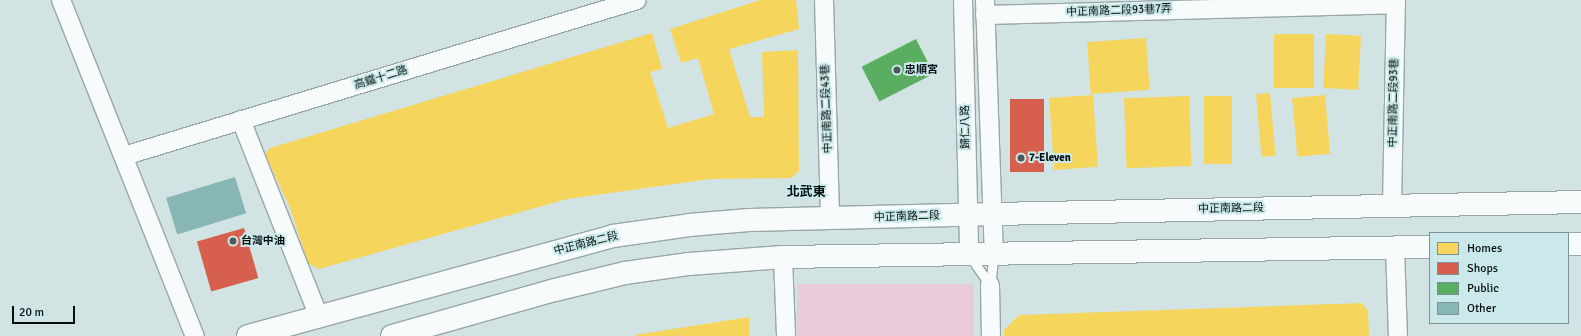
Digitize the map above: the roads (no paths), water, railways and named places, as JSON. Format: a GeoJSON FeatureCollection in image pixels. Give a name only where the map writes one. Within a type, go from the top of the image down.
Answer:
{"type":"FeatureCollection","features":[{"type":"Feature","properties":{"kind":"street"},"geometry":{"type":"LineString","coordinates":[[61,0],[195,336]]}},
{"type":"Feature","properties":{"kind":"street","name":"高鐵十二路"},"geometry":{"type":"LineString","coordinates":[[124,156],[637,0]]}},
{"type":"Feature","properties":{"kind":"street","name":"中正南路二段43巷"},"geometry":{"type":"LineString","coordinates":[[824,0],[830,219]]}},
{"type":"Feature","properties":{"kind":"street","name":"歸仁八路"},"geometry":{"type":"LineString","coordinates":[[963,0],[969,254]]}},
{"type":"Feature","properties":{"kind":"street","name":"中正南路二段93巷7弄"},"geometry":{"type":"LineString","coordinates":[[985,8],[1396,2]]}},
{"type":"Feature","properties":{"kind":"street","name":"中正南路二段93巷"},"geometry":{"type":"LineString","coordinates":[[1392,205],[1396,2]]}},
{"type":"Feature","properties":{"kind":"street"},"geometry":{"type":"LineString","coordinates":[[985,8],[994,214],[994,254]]}},
{"type":"Feature","properties":{"kind":"street"},"geometry":{"type":"LineString","coordinates":[[241,120],[319,317]]}},
{"type":"Feature","properties":{"kind":"street","name":"中正南路二段"},"geometry":{"type":"LineString","coordinates":[[248,336],[613,236],[689,225],[749,220],[1581,202]]}},
{"type":"Feature","properties":{"kind":"street"},"geometry":{"type":"LineString","coordinates":[[1569,244],[1581,244]]}},
{"type":"Feature","properties":{"kind":"street"},"geometry":{"type":"LineString","coordinates":[[392,336],[547,292],[625,273],[689,264],[783,257],[1429,246]]}},
{"type":"Feature","properties":{"kind":"street"},"geometry":{"type":"LineString","coordinates":[[1395,247],[1398,336]]}},
{"type":"Feature","properties":{"kind":"street"},"geometry":{"type":"LineString","coordinates":[[783,257],[786,336]]}},
{"type":"Feature","properties":{"kind":"street"},"geometry":{"type":"LineString","coordinates":[[990,285],[991,336]]}},
{"type":"Feature","properties":{"kind":"lane"},"geometry":{"type":"LineString","coordinates":[[969,254],[990,285]]}},
{"type":"Feature","properties":{"kind":"lane"},"geometry":{"type":"LineString","coordinates":[[990,285],[994,254]]}},
{"type":"Feature","properties":{"kind":"place","name":"忠順宮"},"geometry":{"type":"Point","coordinates":[897,70]}},
{"type":"Feature","properties":{"kind":"place","name":"7-Eleven"},"geometry":{"type":"Point","coordinates":[1021,158]}},
{"type":"Feature","properties":{"kind":"place","name":"台灣中油"},"geometry":{"type":"Point","coordinates":[233,241]}},
{"type":"Feature","properties":{"kind":"district","name":"北武東"},"geometry":{"type":"Point","coordinates":[806,192]}}]}
